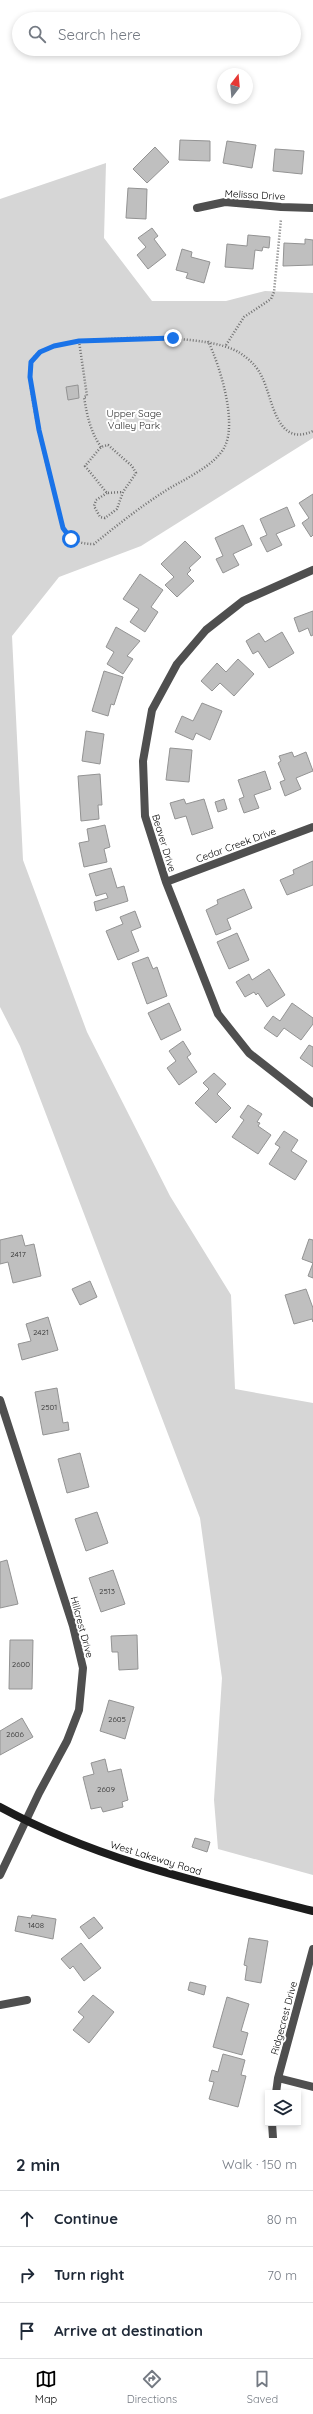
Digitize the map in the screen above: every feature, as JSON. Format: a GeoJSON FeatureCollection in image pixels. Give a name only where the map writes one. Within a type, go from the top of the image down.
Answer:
{"type":"FeatureCollection","features":[{"type":"Feature","properties":{"kind":"street","name":"Melissa Drive"},"geometry":{"type":"LineString","coordinates":[[197,208],[225,202],[281,208],[313,208]]}},
{"type":"Feature","properties":{"kind":"street","name":"Beaver Drive"},"geometry":{"type":"LineString","coordinates":[[313,570],[243,601],[206,630],[177,664],[152,710],[143,761],[145,816],[166,882],[218,1014],[249,1053],[313,1103]]}},
{"type":"Feature","properties":{"kind":"street","name":"Cedar Creek Drive"},"geometry":{"type":"LineString","coordinates":[[166,882],[313,827]]}},
{"type":"Feature","properties":{"kind":"street","name":"Hillcrest Drive"},"geometry":{"type":"LineString","coordinates":[[0,1400],[73,1626],[83,1668],[79,1710],[67,1741],[25,1820],[0,1875]]}},
{"type":"Feature","properties":{"kind":"street","name":"West Lakeway Road"},"geometry":{"type":"LineString","coordinates":[[0,1807],[73,1843],[140,1865],[313,1910]]}},
{"type":"Feature","properties":{"kind":"street","name":"Ridgecrest Drive"},"geometry":{"type":"LineString","coordinates":[[276,2090],[278,2078],[313,1949]]}},
{"type":"Feature","properties":{"kind":"street"},"geometry":{"type":"LineString","coordinates":[[0,2005],[27,2000]]}},
{"type":"Feature","properties":{"kind":"street"},"geometry":{"type":"LineString","coordinates":[[278,2078],[313,2087]]}},
{"type":"Feature","properties":{"kind":"street"},"geometry":{"type":"LineString","coordinates":[[272,2126],[274,2138]]}},
{"type":"Feature","properties":{"kind":"path"},"geometry":{"type":"LineString","coordinates":[[226,345],[244,317],[271,299],[274,292],[281,219]]}},
{"type":"Feature","properties":{"kind":"path"},"geometry":{"type":"LineString","coordinates":[[208,341],[215,355],[229,416],[230,434],[225,448],[211,462],[162,494],[94,544],[81,544],[71,539],[63,528],[39,430],[30,377],[31,362],[40,352],[54,346],[79,341],[173,338],[208,341],[226,345],[253,362],[262,376],[276,416],[283,427],[292,434],[306,434],[313,431]]}},
{"type":"Feature","properties":{"kind":"path"},"geometry":{"type":"LineString","coordinates":[[79,341],[87,396],[84,397],[87,415],[92,434],[101,447]]}},
{"type":"Feature","properties":{"kind":"path"},"geometry":{"type":"LineString","coordinates":[[107,493],[85,466],[101,447],[108,445],[132,466],[136,473],[123,492],[117,509],[105,518],[100,517],[94,506],[96,500],[107,493],[123,492]]}},
{"type":"Feature","properties":{"kind":"green space","name":"Upper Sage Valley Park"},"geometry":{"type":"Polygon","coordinates":[[[106,163],[104,238],[152,301],[226,301],[265,291],[313,293],[313,438],[141,546],[59,577],[12,636],[23,860],[87,1032],[170,1196],[231,1295],[235,1389],[313,1403],[313,1875],[218,1849],[214,1800],[222,1678],[200,1518],[20,1046],[0,1007],[0,199],[106,163]]]}},
{"type":"Feature","properties":{"kind":"building"},"geometry":{"type":"Polygon","coordinates":[[[180,140],[210,141],[210,161],[179,160],[180,140]]]}},
{"type":"Feature","properties":{"kind":"building"},"geometry":{"type":"Polygon","coordinates":[[[227,141],[256,145],[252,168],[223,163],[227,141]]]}},
{"type":"Feature","properties":{"kind":"building"},"geometry":{"type":"Polygon","coordinates":[[[155,147],[169,162],[147,183],[133,169],[155,147]]]}},
{"type":"Feature","properties":{"kind":"building"},"geometry":{"type":"Polygon","coordinates":[[[275,149],[304,151],[302,174],[273,171],[275,149]]]}},
{"type":"Feature","properties":{"kind":"building"},"geometry":{"type":"Polygon","coordinates":[[[128,188],[147,189],[146,219],[126,218],[128,188]]]}},
{"type":"Feature","properties":{"kind":"building"},"geometry":{"type":"Polygon","coordinates":[[[152,228],[158,236],[154,239],[166,255],[148,269],[137,255],[146,247],[138,238],[152,228]]]}},
{"type":"Feature","properties":{"kind":"building"},"geometry":{"type":"Polygon","coordinates":[[[248,235],[270,237],[269,248],[263,247],[262,251],[255,250],[253,269],[225,267],[227,244],[247,246],[248,235]]]}},
{"type":"Feature","properties":{"kind":"building"},"geometry":{"type":"Polygon","coordinates":[[[305,239],[313,240],[313,265],[283,266],[284,243],[305,244],[305,239]]]}},
{"type":"Feature","properties":{"kind":"building"},"geometry":{"type":"Polygon","coordinates":[[[182,249],[192,252],[191,257],[210,262],[204,283],[186,278],[188,273],[176,270],[182,249]]]}},
{"type":"Feature","properties":{"kind":"building"},"geometry":{"type":"Polygon","coordinates":[[[78,385],[79,398],[68,400],[66,387],[78,385]]]}},
{"type":"Feature","properties":{"kind":"building"},"geometry":{"type":"Polygon","coordinates":[[[313,494],[313,535],[311,537],[302,523],[309,518],[299,503],[313,494]]]}},
{"type":"Feature","properties":{"kind":"building"},"geometry":{"type":"Polygon","coordinates":[[[287,507],[295,526],[276,534],[282,545],[267,552],[260,538],[267,535],[260,519],[287,507]]]}},
{"type":"Feature","properties":{"kind":"building"},"geometry":{"type":"Polygon","coordinates":[[[243,525],[252,545],[233,554],[239,565],[223,573],[216,559],[223,556],[215,538],[243,525]]]}},
{"type":"Feature","properties":{"kind":"building"},"geometry":{"type":"Polygon","coordinates":[[[185,541],[201,557],[189,568],[191,570],[187,574],[194,581],[177,597],[165,585],[174,577],[161,564],[185,541]]]}},
{"type":"Feature","properties":{"kind":"building"},"geometry":{"type":"Polygon","coordinates":[[[140,574],[163,590],[151,607],[158,612],[145,632],[130,622],[139,609],[123,599],[140,574]]]}},
{"type":"Feature","properties":{"kind":"building"},"geometry":{"type":"Polygon","coordinates":[[[313,611],[313,635],[311,636],[308,628],[299,632],[294,618],[313,611]]]}},
{"type":"Feature","properties":{"kind":"building"},"geometry":{"type":"Polygon","coordinates":[[[116,627],[140,641],[127,656],[133,659],[123,674],[107,664],[114,652],[106,647],[116,627]]]}},
{"type":"Feature","properties":{"kind":"building"},"geometry":{"type":"Polygon","coordinates":[[[282,632],[294,653],[269,668],[258,651],[253,654],[246,641],[259,633],[265,642],[282,632]]]}},
{"type":"Feature","properties":{"kind":"building"},"geometry":{"type":"Polygon","coordinates":[[[238,659],[254,674],[234,696],[220,683],[212,691],[201,681],[217,663],[226,672],[238,659]]]}},
{"type":"Feature","properties":{"kind":"building"},"geometry":{"type":"Polygon","coordinates":[[[104,671],[123,677],[114,705],[111,704],[108,716],[92,711],[104,671]]]}},
{"type":"Feature","properties":{"kind":"building"},"geometry":{"type":"Polygon","coordinates":[[[202,703],[222,711],[210,740],[196,733],[193,740],[175,732],[182,716],[193,721],[202,703]]]}},
{"type":"Feature","properties":{"kind":"building"},"geometry":{"type":"Polygon","coordinates":[[[86,731],[104,734],[100,764],[82,761],[86,731]]]}},
{"type":"Feature","properties":{"kind":"building"},"geometry":{"type":"Polygon","coordinates":[[[170,748],[192,750],[189,782],[166,780],[170,748]]]}},
{"type":"Feature","properties":{"kind":"building"},"geometry":{"type":"Polygon","coordinates":[[[292,752],[294,757],[306,752],[313,771],[296,778],[301,789],[285,796],[280,782],[285,780],[278,763],[281,761],[279,756],[292,752]]]}},
{"type":"Feature","properties":{"kind":"building"},"geometry":{"type":"Polygon","coordinates":[[[265,771],[271,789],[254,795],[259,808],[244,813],[239,799],[244,797],[238,780],[265,771]]]}},
{"type":"Feature","properties":{"kind":"building"},"geometry":{"type":"Polygon","coordinates":[[[100,774],[102,805],[98,805],[99,819],[81,821],[78,776],[100,774]]]}},
{"type":"Feature","properties":{"kind":"building"},"geometry":{"type":"Polygon","coordinates":[[[184,799],[186,804],[204,799],[213,828],[192,835],[186,816],[175,819],[170,803],[184,799]]]}},
{"type":"Feature","properties":{"kind":"building"},"geometry":{"type":"Polygon","coordinates":[[[224,799],[227,809],[218,812],[215,802],[224,799]]]}},
{"type":"Feature","properties":{"kind":"building"},"geometry":{"type":"Polygon","coordinates":[[[105,825],[110,847],[104,849],[107,862],[84,867],[79,843],[89,841],[87,829],[105,825]]]}},
{"type":"Feature","properties":{"kind":"building"},"geometry":{"type":"Polygon","coordinates":[[[313,861],[313,885],[287,895],[280,880],[294,874],[293,870],[313,861]]]}},
{"type":"Feature","properties":{"kind":"building"},"geometry":{"type":"Polygon","coordinates":[[[111,868],[117,888],[124,886],[128,901],[96,911],[94,902],[108,898],[106,893],[96,896],[89,874],[111,868]]]}},
{"type":"Feature","properties":{"kind":"building"},"geometry":{"type":"Polygon","coordinates":[[[244,889],[252,908],[227,919],[231,929],[216,935],[206,910],[218,904],[217,900],[244,889]]]}},
{"type":"Feature","properties":{"kind":"building"},"geometry":{"type":"Polygon","coordinates":[[[135,911],[141,927],[131,931],[139,951],[118,960],[106,931],[123,924],[120,917],[135,911]]]}},
{"type":"Feature","properties":{"kind":"building"},"geometry":{"type":"Polygon","coordinates":[[[237,933],[249,960],[229,969],[217,942],[237,933]]]}},
{"type":"Feature","properties":{"kind":"building"},"geometry":{"type":"Polygon","coordinates":[[[148,957],[153,969],[157,967],[167,996],[147,1004],[132,963],[148,957]]]}},
{"type":"Feature","properties":{"kind":"building"},"geometry":{"type":"Polygon","coordinates":[[[269,969],[285,995],[267,1007],[258,993],[256,995],[254,992],[245,997],[236,982],[249,974],[252,980],[269,969]]]}},
{"type":"Feature","properties":{"kind":"building"},"geometry":{"type":"Polygon","coordinates":[[[169,1003],[181,1030],[161,1040],[148,1013],[169,1003]]]}},
{"type":"Feature","properties":{"kind":"building"},"geometry":{"type":"Polygon","coordinates":[[[292,1003],[313,1018],[313,1024],[301,1040],[284,1028],[277,1037],[264,1028],[273,1016],[280,1021],[292,1003]]]}},
{"type":"Feature","properties":{"kind":"building"},"geometry":{"type":"Polygon","coordinates":[[[183,1041],[191,1054],[187,1057],[197,1072],[179,1085],[167,1068],[176,1061],[169,1051],[183,1041]]]}},
{"type":"Feature","properties":{"kind":"building"},"geometry":{"type":"Polygon","coordinates":[[[309,1045],[313,1047],[313,1067],[300,1058],[309,1045]]]}},
{"type":"Feature","properties":{"kind":"building"},"geometry":{"type":"Polygon","coordinates":[[[214,1073],[226,1084],[217,1094],[231,1108],[216,1123],[195,1103],[209,1089],[203,1083],[214,1073]]]}},
{"type":"Feature","properties":{"kind":"building"},"geometry":{"type":"Polygon","coordinates":[[[248,1105],[262,1114],[257,1122],[260,1123],[258,1126],[271,1135],[258,1154],[232,1137],[244,1120],[240,1117],[248,1105]]]}},
{"type":"Feature","properties":{"kind":"building"},"geometry":{"type":"Polygon","coordinates":[[[284,1131],[298,1140],[291,1151],[307,1161],[295,1180],[269,1164],[280,1147],[275,1144],[284,1131]]]}},
{"type":"Feature","properties":{"kind":"building"},"geometry":{"type":"Polygon","coordinates":[[[22,1235],[25,1246],[34,1244],[41,1276],[13,1283],[8,1262],[0,1264],[0,1240],[22,1235]]]}},
{"type":"Feature","properties":{"kind":"building"},"geometry":{"type":"Polygon","coordinates":[[[309,1239],[313,1240],[313,1263],[302,1259],[309,1239]]]}},
{"type":"Feature","properties":{"kind":"building"},"geometry":{"type":"Polygon","coordinates":[[[313,1263],[313,1278],[308,1276],[313,1263]]]}},
{"type":"Feature","properties":{"kind":"building"},"geometry":{"type":"Polygon","coordinates":[[[90,1281],[97,1297],[80,1305],[72,1289],[90,1281]]]}},
{"type":"Feature","properties":{"kind":"building"},"geometry":{"type":"Polygon","coordinates":[[[306,1289],[313,1308],[313,1322],[312,1319],[294,1324],[285,1295],[306,1289]]]}},
{"type":"Feature","properties":{"kind":"building"},"geometry":{"type":"Polygon","coordinates":[[[48,1317],[58,1350],[22,1360],[18,1344],[31,1341],[26,1324],[48,1317]]]}},
{"type":"Feature","properties":{"kind":"building"},"geometry":{"type":"Polygon","coordinates":[[[57,1388],[63,1423],[68,1422],[69,1430],[43,1435],[35,1392],[57,1388]]]}},
{"type":"Feature","properties":{"kind":"building"},"geometry":{"type":"Polygon","coordinates":[[[80,1453],[89,1487],[67,1493],[58,1459],[80,1453]]]}},
{"type":"Feature","properties":{"kind":"building"},"geometry":{"type":"Polygon","coordinates":[[[97,1512],[108,1543],[86,1551],[75,1519],[97,1512]]]}},
{"type":"Feature","properties":{"kind":"building"},"geometry":{"type":"Polygon","coordinates":[[[7,1560],[18,1604],[0,1608],[0,1562],[7,1560]]]}},
{"type":"Feature","properties":{"kind":"building"},"geometry":{"type":"Polygon","coordinates":[[[113,1570],[125,1604],[101,1612],[89,1578],[113,1570]]]}},
{"type":"Feature","properties":{"kind":"building"},"geometry":{"type":"Polygon","coordinates":[[[137,1635],[138,1669],[119,1670],[118,1652],[112,1652],[111,1636],[137,1635]]]}},
{"type":"Feature","properties":{"kind":"building"},"geometry":{"type":"Polygon","coordinates":[[[10,1640],[33,1640],[32,1689],[9,1689],[10,1640]]]}},
{"type":"Feature","properties":{"kind":"building"},"geometry":{"type":"Polygon","coordinates":[[[109,1700],[134,1707],[125,1739],[100,1731],[109,1700]]]}},
{"type":"Feature","properties":{"kind":"building"},"geometry":{"type":"Polygon","coordinates":[[[22,1718],[33,1737],[0,1755],[0,1731],[22,1718]]]}},
{"type":"Feature","properties":{"kind":"building"},"geometry":{"type":"Polygon","coordinates":[[[105,1759],[108,1772],[121,1769],[128,1800],[122,1802],[123,1807],[103,1812],[101,1807],[91,1809],[83,1777],[94,1774],[91,1763],[105,1759]]]}},
{"type":"Feature","properties":{"kind":"building"},"geometry":{"type":"Polygon","coordinates":[[[195,1838],[210,1842],[207,1852],[192,1847],[195,1838]]]}},
{"type":"Feature","properties":{"kind":"building"},"geometry":{"type":"Polygon","coordinates":[[[32,1915],[56,1919],[53,1939],[15,1931],[18,1916],[31,1918],[32,1915]]]}},
{"type":"Feature","properties":{"kind":"building"},"geometry":{"type":"Polygon","coordinates":[[[94,1917],[103,1928],[89,1939],[80,1927],[94,1917]]]}},
{"type":"Feature","properties":{"kind":"building"},"geometry":{"type":"Polygon","coordinates":[[[249,1938],[268,1941],[261,1983],[245,1980],[247,1966],[244,1965],[249,1938]]]}},
{"type":"Feature","properties":{"kind":"building"},"geometry":{"type":"Polygon","coordinates":[[[81,1943],[101,1968],[84,1981],[73,1966],[70,1969],[61,1959],[81,1943]]]}},
{"type":"Feature","properties":{"kind":"building"},"geometry":{"type":"Polygon","coordinates":[[[190,1982],[206,1986],[204,1995],[188,1990],[190,1982]]]}},
{"type":"Feature","properties":{"kind":"building"},"geometry":{"type":"Polygon","coordinates":[[[93,1995],[114,2012],[89,2043],[73,2030],[84,2017],[78,2012],[93,1995]]]}},
{"type":"Feature","properties":{"kind":"building"},"geometry":{"type":"Polygon","coordinates":[[[227,1997],[249,2004],[241,2031],[248,2033],[242,2055],[213,2047],[227,1997]]]}},
{"type":"Feature","properties":{"kind":"building"},"geometry":{"type":"Polygon","coordinates":[[[223,2054],[245,2060],[241,2075],[246,2076],[238,2107],[209,2099],[214,2082],[209,2081],[212,2070],[218,2072],[223,2054]]]}},
{"type":"Feature","properties":{"kind":"route"},"geometry":{"type":"LineString","coordinates":[[71,539],[63,528],[39,430],[30,377],[31,362],[40,352],[54,346],[79,341],[173,338]]}}]}
